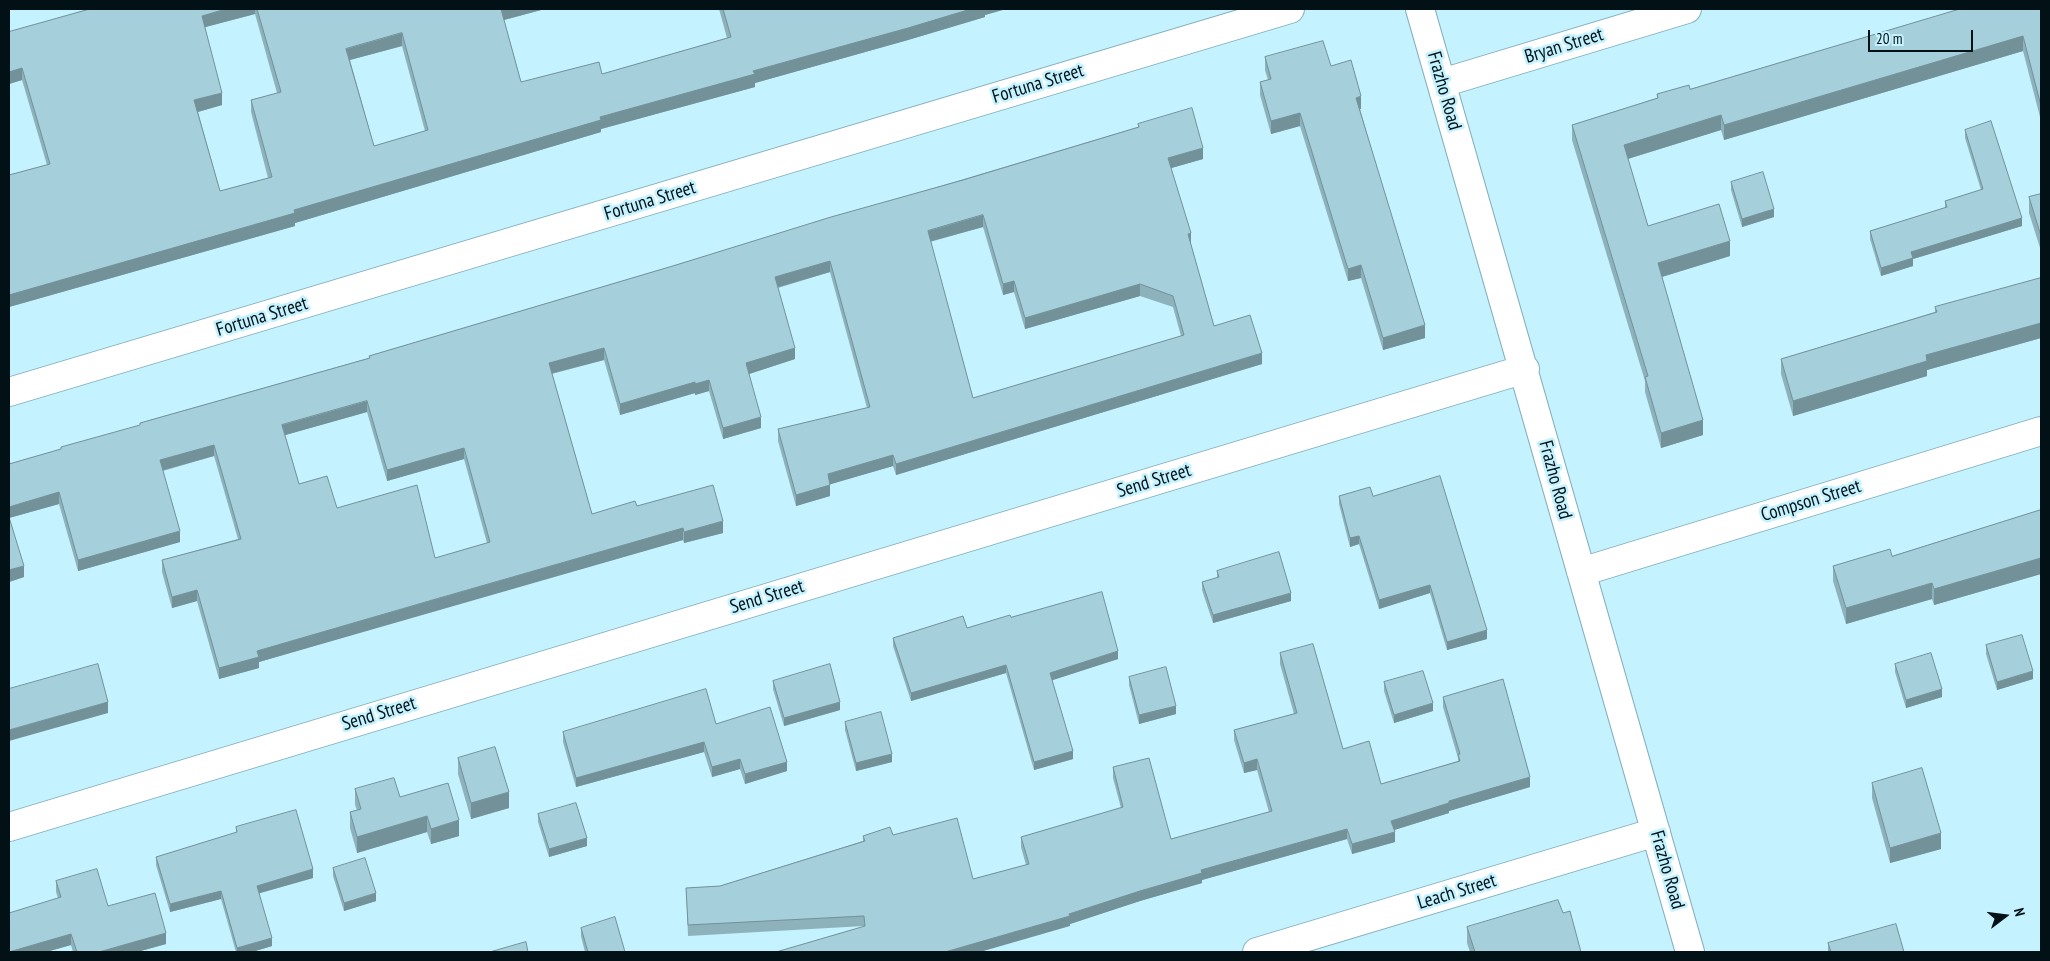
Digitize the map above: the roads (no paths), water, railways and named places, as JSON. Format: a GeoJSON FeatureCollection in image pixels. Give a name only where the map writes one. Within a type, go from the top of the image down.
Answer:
{"type":"FeatureCollection","features":[{"type":"Feature","properties":{"kind":"street","name":"Fortuna Street"},"geometry":{"type":"LineString","coordinates":[[9,392],[1290,9]]}},
{"type":"Feature","properties":{"kind":"street","name":"Frazho Road"},"geometry":{"type":"LineString","coordinates":[[1420,9],[1525,369],[1690,952]]}},
{"type":"Feature","properties":{"kind":"street","name":"Bryan Street"},"geometry":{"type":"LineString","coordinates":[[1442,83],[1687,9]]}},
{"type":"Feature","properties":{"kind":"street","name":"Send Street"},"geometry":{"type":"LineString","coordinates":[[9,827],[1525,369]]}},
{"type":"Feature","properties":{"kind":"street","name":"Compson Street"},"geometry":{"type":"LineString","coordinates":[[1581,572],[2041,431]]}},
{"type":"Feature","properties":{"kind":"street","name":"Leach Street"},"geometry":{"type":"LineString","coordinates":[[1258,952],[1656,832]]}}]}
